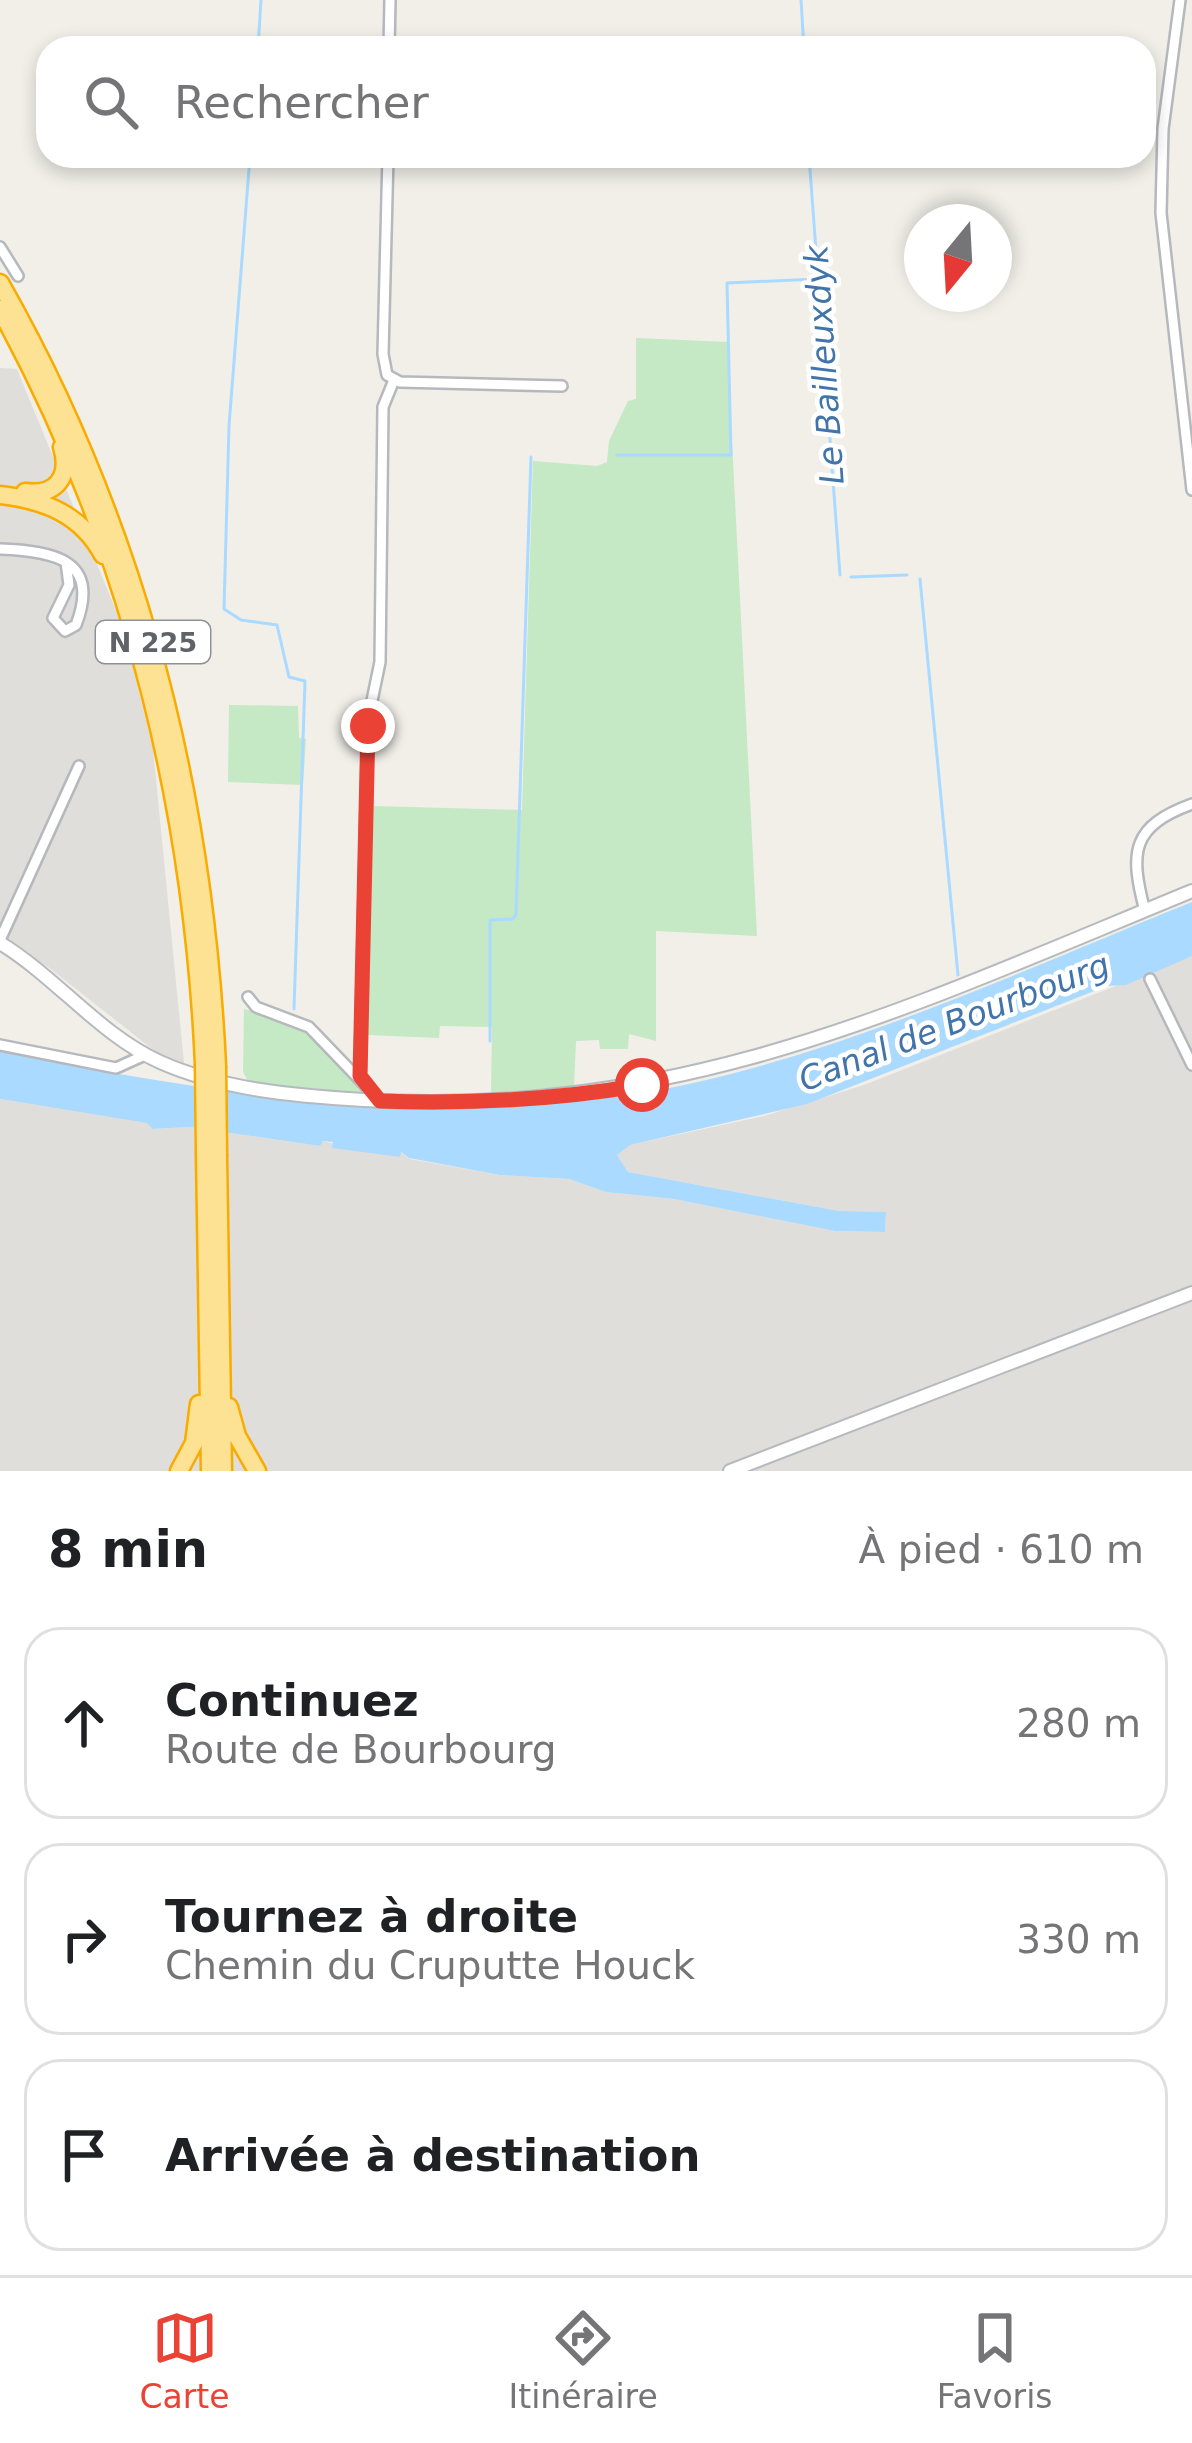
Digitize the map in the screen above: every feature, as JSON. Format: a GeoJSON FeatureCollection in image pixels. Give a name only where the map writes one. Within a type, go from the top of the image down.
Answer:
{"type":"FeatureCollection","features":[{"type":"Feature","properties":{"kind":"highway","name":"N 225"},"geometry":{"type":"LineString","coordinates":[[5,282],[90,464],[157,656],[196,835],[210,1065],[223,1471]]}},
{"type":"Feature","properties":{"kind":"highway","name":"N 225"},"geometry":{"type":"LineString","coordinates":[[0,309],[80,473],[145,661],[186,856],[210,1065]]}},
{"type":"Feature","properties":{"kind":"highway"},"geometry":{"type":"LineString","coordinates":[[0,492],[46,493],[60,482],[66,466],[12,331]]}},
{"type":"Feature","properties":{"kind":"highway"},"geometry":{"type":"LineString","coordinates":[[0,492],[47,505],[88,533],[107,564],[145,661]]}},
{"type":"Feature","properties":{"kind":"highway","name":"N 225"},"geometry":{"type":"LineString","coordinates":[[210,1471],[207,1270],[212,1155]]}},
{"type":"Feature","properties":{"kind":"highway"},"geometry":{"type":"LineString","coordinates":[[179,1471],[197,1426],[207,1270]]}},
{"type":"Feature","properties":{"kind":"highway"},"geometry":{"type":"LineString","coordinates":[[220,1306],[231,1419],[257,1471]]}},
{"type":"Feature","properties":{"kind":"main road"},"geometry":{"type":"LineString","coordinates":[[0,941],[140,1051],[267,1091],[376,1101],[556,1096],[721,1069],[848,1031],[1192,891]]}},
{"type":"Feature","properties":{"kind":"main road"},"geometry":{"type":"LineString","coordinates":[[730,1471],[1192,1293]]}},
{"type":"Feature","properties":{"kind":"street"},"geometry":{"type":"LineString","coordinates":[[389,36],[390,0]]}},
{"type":"Feature","properties":{"kind":"street"},"geometry":{"type":"LineString","coordinates":[[1180,0],[1163,129],[1161,213],[1192,490]]}},
{"type":"Feature","properties":{"kind":"street"},"geometry":{"type":"LineString","coordinates":[[388,168],[382,354],[386,371],[394,380],[562,386]]}},
{"type":"Feature","properties":{"kind":"street"},"geometry":{"type":"LineString","coordinates":[[0,247],[5,282]]}},
{"type":"Feature","properties":{"kind":"street"},"geometry":{"type":"LineString","coordinates":[[360,1076],[368,720],[380,662],[383,403],[394,380]]}},
{"type":"Feature","properties":{"kind":"street"},"geometry":{"type":"LineString","coordinates":[[0,549],[66,562],[81,574],[86,594],[77,622],[68,631],[53,621],[69,585],[66,562]]}},
{"type":"Feature","properties":{"kind":"street"},"geometry":{"type":"LineString","coordinates":[[0,941],[80,766]]}},
{"type":"Feature","properties":{"kind":"street"},"geometry":{"type":"LineString","coordinates":[[1145,910],[1137,857],[1142,835],[1159,818],[1192,804]]}},
{"type":"Feature","properties":{"kind":"street"},"geometry":{"type":"LineString","coordinates":[[1150,979],[1188,1048],[1192,1065]]}},
{"type":"Feature","properties":{"kind":"street"},"geometry":{"type":"LineString","coordinates":[[248,997],[259,1008],[299,1020],[360,1076],[376,1101]]}},
{"type":"Feature","properties":{"kind":"street"},"geometry":{"type":"LineString","coordinates":[[0,1045],[100,1064],[115,1063],[140,1051]]}},
{"type":"Feature","properties":{"kind":"shaded area"},"geometry":{"type":"Polygon","coordinates":[[[0,368],[17,369],[124,630],[153,749],[184,1063],[156,1052],[48,967],[0,938],[0,368]]]}},
{"type":"Feature","properties":{"kind":"shaded area"},"geometry":{"type":"Polygon","coordinates":[[[1192,956],[1192,1471],[0,1471],[0,1099],[148,1123],[155,1129],[190,1127],[320,1146],[322,1141],[400,1157],[400,1152],[410,1159],[500,1175],[569,1179],[606,1192],[674,1199],[835,1231],[885,1232],[886,1212],[839,1211],[628,1172],[617,1155],[625,1146],[764,1116],[864,1085],[1192,956]]]}},
{"type":"Feature","properties":{"kind":"green space"},"geometry":{"type":"Polygon","coordinates":[[[636,338],[727,342],[757,936],[656,931],[656,1041],[629,1034],[628,1049],[600,1049],[599,1040],[576,1041],[574,1086],[491,1093],[492,1027],[440,1026],[439,1038],[368,1035],[373,806],[522,810],[533,461],[597,466],[607,462],[609,441],[628,401],[636,399],[636,338]]]}},
{"type":"Feature","properties":{"kind":"green space"},"geometry":{"type":"Polygon","coordinates":[[[229,705],[298,706],[299,738],[306,739],[303,785],[228,782],[229,705]]]}},
{"type":"Feature","properties":{"kind":"green space"},"geometry":{"type":"Polygon","coordinates":[[[244,1009],[301,1022],[370,1093],[249,1083],[243,1072],[244,1009]]]}},
{"type":"Feature","properties":{"kind":"water","name":"Canal de Bourbourg"},"geometry":{"type":"Polygon","coordinates":[[[1192,902],[1192,956],[807,1104],[630,1145],[617,1155],[628,1172],[839,1211],[886,1212],[885,1232],[835,1231],[674,1199],[606,1192],[569,1179],[500,1175],[409,1158],[401,1152],[400,1157],[332,1148],[333,1142],[323,1141],[320,1146],[190,1127],[153,1129],[147,1123],[0,1099],[0,1052],[226,1091],[377,1105],[529,1105],[679,1086],[829,1045],[979,990],[1192,902]]]}},
{"type":"Feature","properties":{"kind":"waterway"},"geometry":{"type":"LineString","coordinates":[[259,36],[261,0]]}},
{"type":"Feature","properties":{"kind":"waterway","name":"Le Bailleuxdyk"},"geometry":{"type":"LineString","coordinates":[[801,0],[803,36]]}},
{"type":"Feature","properties":{"kind":"waterway"},"geometry":{"type":"LineString","coordinates":[[249,168],[229,426],[224,609],[241,620],[277,625],[289,677],[305,681],[294,1009]]}},
{"type":"Feature","properties":{"kind":"waterway","name":"Le Bailleuxdyk"},"geometry":{"type":"LineString","coordinates":[[810,168],[840,575]]}},
{"type":"Feature","properties":{"kind":"waterway"},"geometry":{"type":"LineString","coordinates":[[617,455],[731,455],[727,283],[817,279]]}},
{"type":"Feature","properties":{"kind":"waterway"},"geometry":{"type":"LineString","coordinates":[[490,1041],[490,920],[513,919],[516,914],[531,457]]}},
{"type":"Feature","properties":{"kind":"waterway","name":"Le Bailleuxdyk"},"geometry":{"type":"LineString","coordinates":[[851,577],[907,575]]}},
{"type":"Feature","properties":{"kind":"waterway","name":"Le Bailleuxdyk"},"geometry":{"type":"LineString","coordinates":[[920,579],[958,975]]}},
{"type":"Feature","properties":{"kind":"route"},"geometry":{"type":"LineString","coordinates":[[368,726],[360,1076],[380,1101],[403,1102],[525,1099],[642,1085]]}}]}
